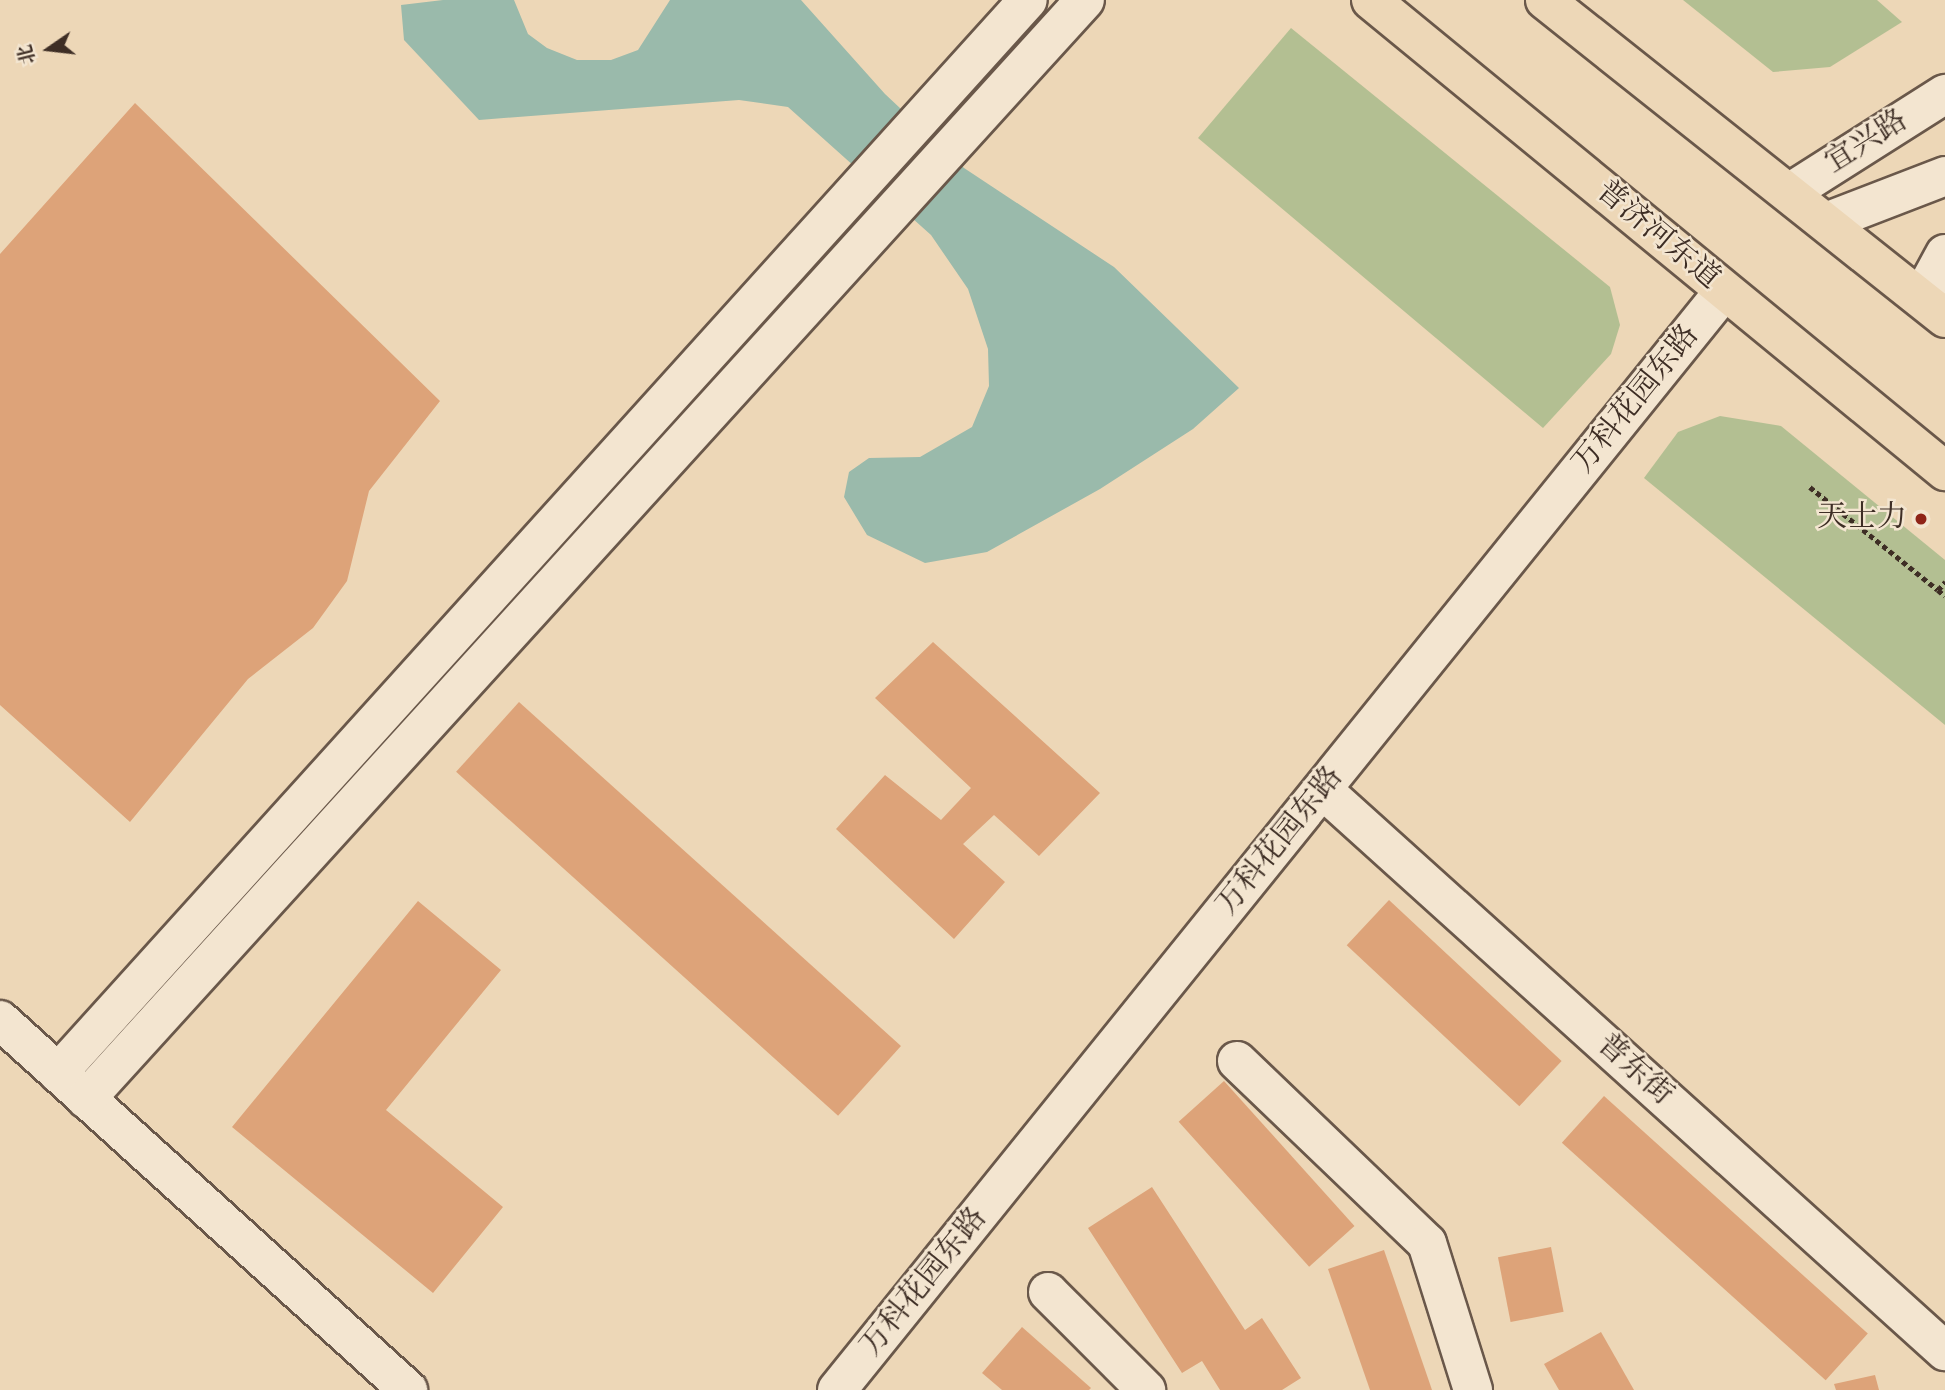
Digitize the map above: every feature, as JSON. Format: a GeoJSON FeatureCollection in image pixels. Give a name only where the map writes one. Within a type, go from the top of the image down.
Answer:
{"type":"FeatureCollection","features":[{"type":"Feature","properties":{"kind":"main road","name":"普济河东道"},"geometry":{"type":"LineString","coordinates":[[1371,0],[1945,471]]}},
{"type":"Feature","properties":{"kind":"main road"},"geometry":{"type":"LineString","coordinates":[[1545,0],[1933,308]]}},
{"type":"Feature","properties":{"kind":"street"},"geometry":{"type":"LineString","coordinates":[[58,1073],[855,197],[1028,0]]}},
{"type":"Feature","properties":{"kind":"street"},"geometry":{"type":"LineString","coordinates":[[86,1099],[1085,0]]}},
{"type":"Feature","properties":{"kind":"street","name":"宜兴路"},"geometry":{"type":"LineString","coordinates":[[1789,192],[1945,94]]}},
{"type":"Feature","properties":{"kind":"street"},"geometry":{"type":"LineString","coordinates":[[1826,222],[1945,176]]}},
{"type":"Feature","properties":{"kind":"street"},"geometry":{"type":"LineString","coordinates":[[1933,308],[1945,254]]}},
{"type":"Feature","properties":{"kind":"street","name":"万科花园东路"},"geometry":{"type":"LineString","coordinates":[[837,1390],[1724,291]]}},
{"type":"Feature","properties":{"kind":"street","name":"普东街"},"geometry":{"type":"LineString","coordinates":[[1323,790],[1945,1351]]}},
{"type":"Feature","properties":{"kind":"street"},"geometry":{"type":"LineString","coordinates":[[0,1020],[408,1390]]}},
{"type":"Feature","properties":{"kind":"street"},"geometry":{"type":"LineString","coordinates":[[1237,1061],[1427,1243],[1473,1390]]}},
{"type":"Feature","properties":{"kind":"street"},"geometry":{"type":"LineString","coordinates":[[1048,1292],[1146,1390]]}},
{"type":"Feature","properties":{"kind":"path"},"geometry":{"type":"LineString","coordinates":[[1810,487],[1945,596]]}},
{"type":"Feature","properties":{"kind":"path"},"geometry":{"type":"LineString","coordinates":[[1938,590],[1945,582]]}},
{"type":"Feature","properties":{"kind":"green space"},"geometry":{"type":"Polygon","coordinates":[[[1683,0],[1877,0],[1902,22],[1830,67],[1773,72],[1683,0]]]}},
{"type":"Feature","properties":{"kind":"green space"},"geometry":{"type":"Polygon","coordinates":[[[1291,28],[1610,287],[1620,325],[1611,354],[1543,428],[1198,138],[1291,28]]]}},
{"type":"Feature","properties":{"kind":"green space"},"geometry":{"type":"Polygon","coordinates":[[[1720,416],[1781,426],[1945,560],[1945,725],[1644,478],[1678,432],[1720,416]]]}},
{"type":"Feature","properties":{"kind":"shaded area"},"geometry":{"type":"Polygon","coordinates":[[[443,0],[514,0],[528,34],[547,48],[577,60],[611,60],[638,50],[670,0],[801,0],[885,94],[964,168],[1114,267],[1239,388],[1193,429],[1100,489],[987,552],[925,563],[867,535],[844,497],[849,472],[869,458],[920,457],[972,427],[989,386],[988,349],[968,289],[931,235],[788,107],[739,100],[479,120],[404,40],[401,5],[443,0]]]}},
{"type":"Feature","properties":{"kind":"building"},"geometry":{"type":"Polygon","coordinates":[[[135,103],[440,401],[369,491],[347,581],[313,628],[248,679],[130,822],[0,705],[0,254],[135,103]]]}},
{"type":"Feature","properties":{"kind":"building"},"geometry":{"type":"Polygon","coordinates":[[[933,642],[1100,793],[1039,856],[994,815],[963,844],[1005,882],[954,939],[836,829],[885,775],[941,820],[971,788],[875,698],[933,642]]]}},
{"type":"Feature","properties":{"kind":"building"},"geometry":{"type":"Polygon","coordinates":[[[519,702],[901,1046],[838,1116],[456,772],[519,702]]]}},
{"type":"Feature","properties":{"kind":"building"},"geometry":{"type":"Polygon","coordinates":[[[1389,900],[1562,1061],[1519,1106],[1347,945],[1389,900]]]}},
{"type":"Feature","properties":{"kind":"building"},"geometry":{"type":"Polygon","coordinates":[[[418,901],[501,970],[386,1110],[503,1207],[433,1293],[232,1127],[418,901]]]}},
{"type":"Feature","properties":{"kind":"building"},"geometry":{"type":"Polygon","coordinates":[[[1224,1081],[1354,1226],[1309,1267],[1179,1122],[1224,1081]]]}},
{"type":"Feature","properties":{"kind":"building"},"geometry":{"type":"Polygon","coordinates":[[[1604,1096],[1868,1334],[1826,1380],[1562,1143],[1604,1096]]]}},
{"type":"Feature","properties":{"kind":"building"},"geometry":{"type":"Polygon","coordinates":[[[1152,1187],[1245,1330],[1262,1318],[1301,1378],[1282,1390],[1220,1390],[1202,1361],[1182,1373],[1088,1228],[1152,1187]]]}},
{"type":"Feature","properties":{"kind":"building"},"geometry":{"type":"Polygon","coordinates":[[[1551,1247],[1564,1312],[1511,1322],[1498,1257],[1551,1247]]]}},
{"type":"Feature","properties":{"kind":"building"},"geometry":{"type":"Polygon","coordinates":[[[1384,1250],[1432,1390],[1370,1390],[1328,1269],[1384,1250]]]}},
{"type":"Feature","properties":{"kind":"building"},"geometry":{"type":"Polygon","coordinates":[[[1022,1327],[1091,1388],[1002,1390],[982,1373],[1022,1327]]]}},
{"type":"Feature","properties":{"kind":"building"},"geometry":{"type":"Polygon","coordinates":[[[1601,1332],[1634,1390],[1559,1390],[1544,1364],[1601,1332]]]}},
{"type":"Feature","properties":{"kind":"building"},"geometry":{"type":"Polygon","coordinates":[[[1875,1375],[1879,1390],[1836,1390],[1834,1384],[1875,1375]]]}},
{"type":"Feature","properties":{"kind":"place","name":"天士力"},"geometry":{"type":"Point","coordinates":[1921,519]}}]}
